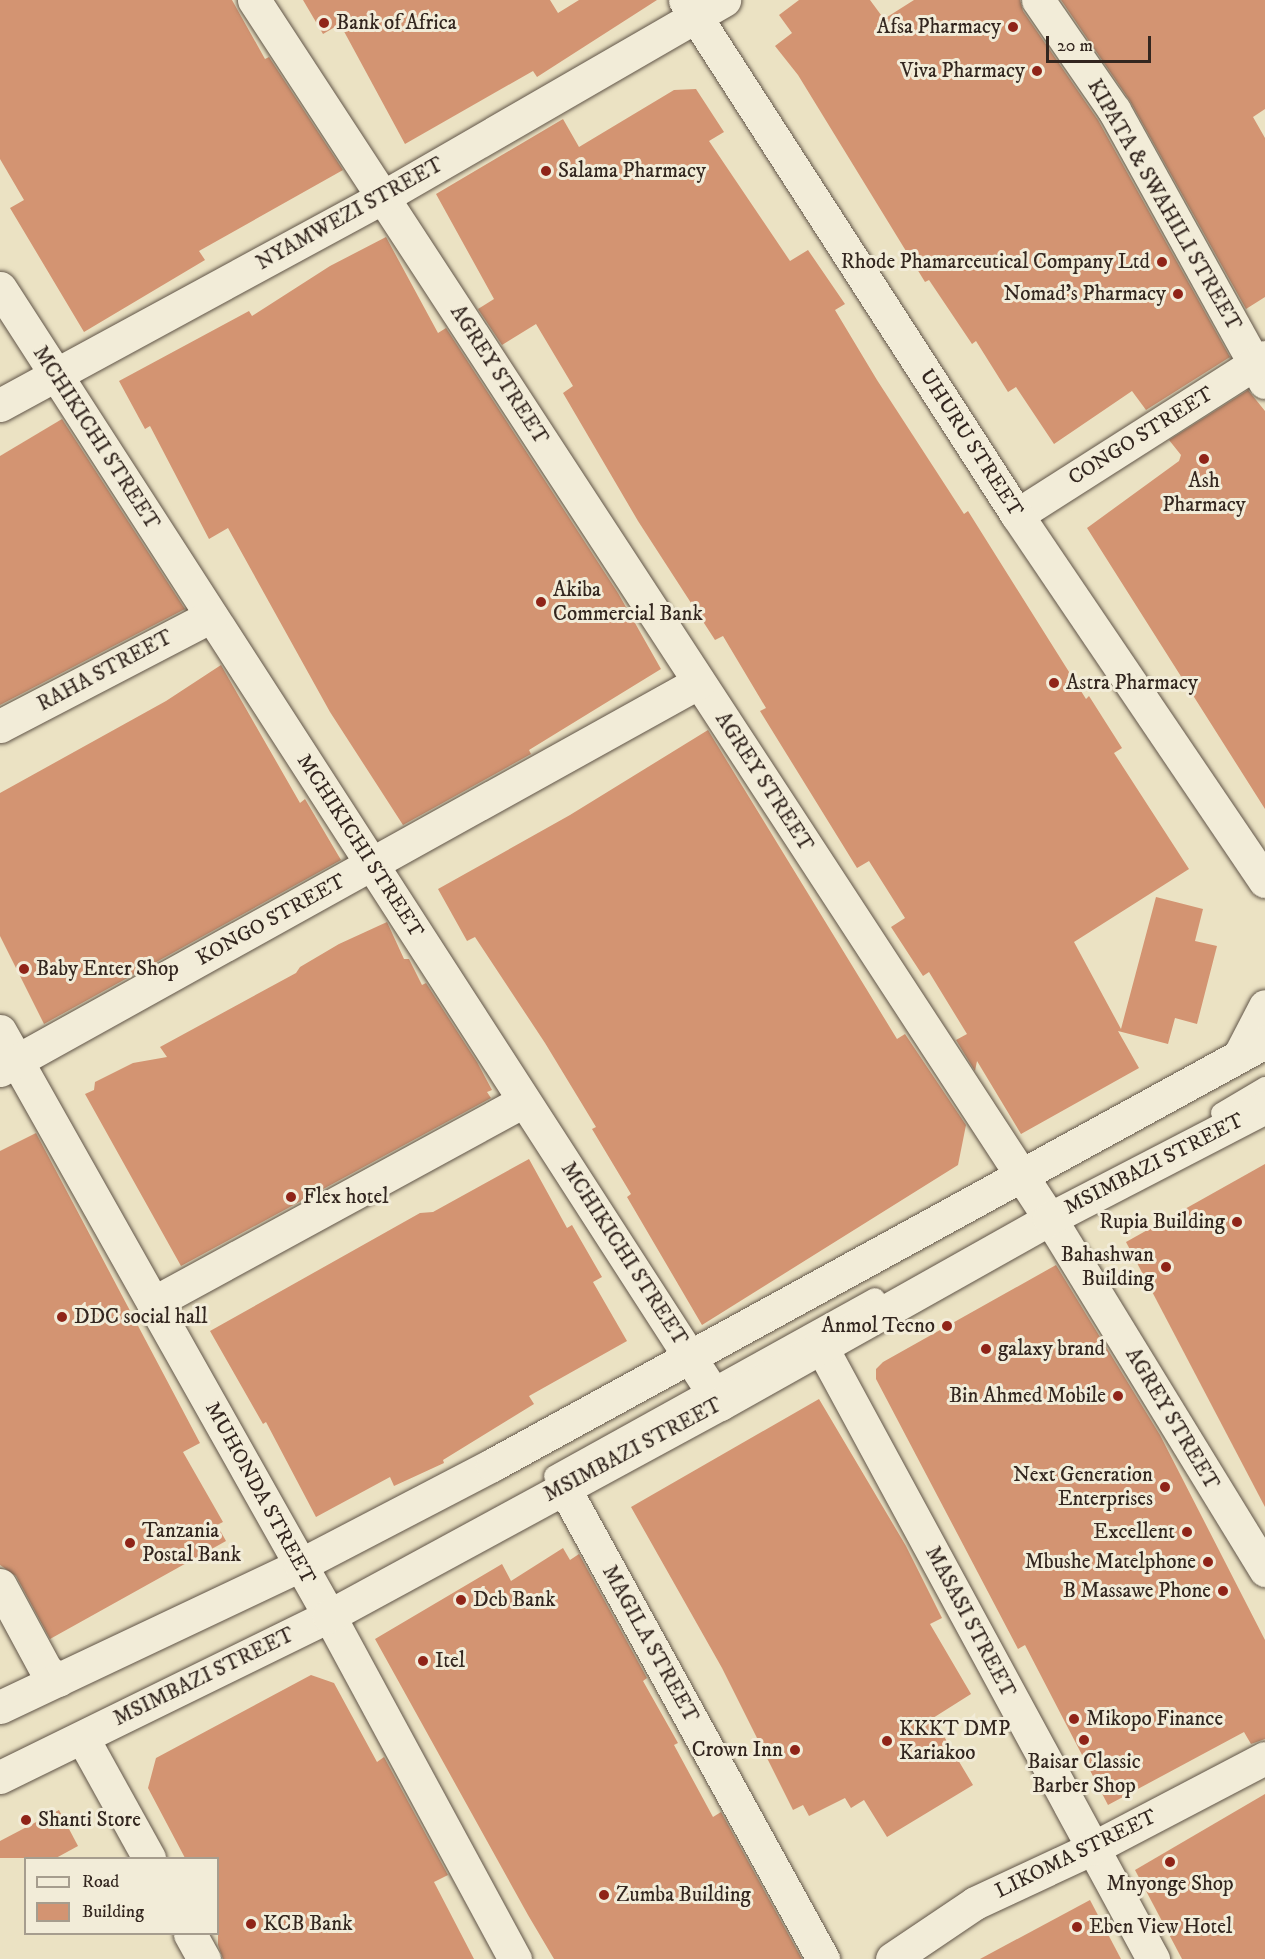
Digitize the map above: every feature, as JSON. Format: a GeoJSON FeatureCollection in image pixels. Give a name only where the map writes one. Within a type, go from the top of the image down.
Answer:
{"type":"FeatureCollection","features":[{"type":"Feature","properties":{"kind":"street","name":"AGREY STREET"},"geometry":{"type":"LineString","coordinates":[[254,0],[1034,1196],[1265,1570]]}},
{"type":"Feature","properties":{"kind":"street","name":"NYAMWEZI STREET"},"geometry":{"type":"LineString","coordinates":[[0,405],[383,197],[691,9],[724,0]]}},
{"type":"Feature","properties":{"kind":"street","name":"KIPATA & SWAHILI STREET"},"geometry":{"type":"LineString","coordinates":[[1038,0],[1114,110],[1261,368]]}},
{"type":"Feature","properties":{"kind":"street","name":"UHURU STREET"},"geometry":{"type":"LineString","coordinates":[[691,9],[1017,515],[1265,881]]}},
{"type":"Feature","properties":{"kind":"street","name":"MCHIKICHI STREET"},"geometry":{"type":"LineString","coordinates":[[0,288],[705,1380]]}},
{"type":"Feature","properties":{"kind":"street","name":"CONGO STREET"},"geometry":{"type":"LineString","coordinates":[[1017,515],[1261,368]]}},
{"type":"Feature","properties":{"kind":"street","name":"RAHA STREET"},"geometry":{"type":"LineString","coordinates":[[0,726],[211,616]]}},
{"type":"Feature","properties":{"kind":"street","name":"KONGO STREET"},"geometry":{"type":"LineString","coordinates":[[8,1065],[699,682]]}},
{"type":"Feature","properties":{"kind":"street"},"geometry":{"type":"LineString","coordinates":[[1256,1050],[1265,1006]]}},
{"type":"Feature","properties":{"kind":"street","name":"MUHONDA STREET"},"geometry":{"type":"LineString","coordinates":[[0,1030],[8,1065],[153,1303],[326,1611],[515,1959]]}},
{"type":"Feature","properties":{"kind":"street","name":"MSIMBAZI STREET"},"geometry":{"type":"LineString","coordinates":[[0,1777],[326,1611],[563,1486],[705,1380],[822,1348],[1034,1196],[1256,1050]]}},
{"type":"Feature","properties":{"kind":"street"},"geometry":{"type":"LineString","coordinates":[[153,1303],[524,1101]]}},
{"type":"Feature","properties":{"kind":"street","name":"MSIMBAZI STREET"},"geometry":{"type":"LineString","coordinates":[[0,1707],[303,1571],[705,1380],[1034,1196],[1264,1104]]}},
{"type":"Feature","properties":{"kind":"street","name":"MASASI STREET"},"geometry":{"type":"LineString","coordinates":[[822,1348],[1153,1959]]}},
{"type":"Feature","properties":{"kind":"street","name":"MAGILA STREET"},"geometry":{"type":"LineString","coordinates":[[563,1486],[824,1959]]}},
{"type":"Feature","properties":{"kind":"street"},"geometry":{"type":"LineString","coordinates":[[0,1585],[46,1670],[59,1680]]}},
{"type":"Feature","properties":{"kind":"street"},"geometry":{"type":"LineString","coordinates":[[87,1746],[148,1857]]}},
{"type":"Feature","properties":{"kind":"street","name":"LIKOMA STREET"},"geometry":{"type":"LineString","coordinates":[[892,1959],[975,1903],[1093,1848],[1265,1758]]}},
{"type":"Feature","properties":{"kind":"street"},"geometry":{"type":"LineString","coordinates":[[191,1935],[204,1959]]}},
{"type":"Feature","properties":{"kind":"lane"},"geometry":{"type":"LineString","coordinates":[[0,1766],[326,1611],[705,1380]]}},
{"type":"Feature","properties":{"kind":"lane"},"geometry":{"type":"LineString","coordinates":[[0,1719],[303,1571]]}},
{"type":"Feature","properties":{"kind":"building"},"geometry":{"type":"Polygon","coordinates":[[[0,0],[232,0],[265,59],[269,57],[343,170],[199,251],[205,260],[84,332],[10,208],[24,200],[0,159],[0,0]]]}},
{"type":"Feature","properties":{"kind":"building"},"geometry":{"type":"Polygon","coordinates":[[[303,0],[550,0],[558,13],[579,0],[657,0],[537,77],[533,71],[405,144],[340,24],[323,34],[303,0]]]}},
{"type":"Feature","properties":{"kind":"building"},"geometry":{"type":"Polygon","coordinates":[[[799,0],[870,0],[884,19],[914,0],[1020,0],[1023,11],[1098,120],[1230,357],[1146,410],[1132,391],[1054,444],[1016,387],[1008,392],[976,341],[972,344],[929,280],[925,282],[798,75],[775,46],[792,33],[779,15],[799,0]]]}},
{"type":"Feature","properties":{"kind":"building"},"geometry":{"type":"Polygon","coordinates":[[[1061,0],[1265,0],[1265,109],[1253,117],[1265,138],[1265,297],[1246,309],[1130,101],[1061,0]]]}},
{"type":"Feature","properties":{"kind":"building"},"geometry":{"type":"Polygon","coordinates":[[[696,89],[724,132],[709,141],[790,261],[808,250],[845,304],[835,310],[877,380],[964,514],[968,511],[1086,699],[1089,696],[1122,748],[1114,753],[1189,869],[1074,942],[1121,1029],[1156,897],[1203,909],[1195,941],[1217,946],[1197,1024],[1175,1018],[1168,1044],[1118,1031],[1139,1068],[1021,1134],[977,1061],[975,1071],[956,1040],[967,1034],[929,972],[923,976],[891,927],[905,918],[869,861],[857,868],[760,711],[766,708],[723,636],[715,640],[638,521],[563,393],[573,386],[536,324],[502,345],[478,309],[494,299],[436,194],[563,119],[579,147],[674,90],[696,89]]]}},
{"type":"Feature","properties":{"kind":"building"},"geometry":{"type":"Polygon","coordinates":[[[386,237],[438,333],[446,328],[618,593],[661,669],[529,750],[531,754],[403,825],[330,712],[228,528],[209,539],[150,426],[145,429],[119,381],[249,311],[252,316],[330,266],[386,237]]]}},
{"type":"Feature","properties":{"kind":"building"},"geometry":{"type":"Polygon","coordinates":[[[1248,390],[1265,411],[1265,809],[1087,528],[1179,461],[1181,455],[1169,440],[1248,390]]]}},
{"type":"Feature","properties":{"kind":"building"},"geometry":{"type":"Polygon","coordinates":[[[62,419],[185,609],[0,705],[0,456],[62,419]]]}},
{"type":"Feature","properties":{"kind":"building"},"geometry":{"type":"Polygon","coordinates":[[[221,665],[300,803],[305,799],[341,860],[44,1024],[0,936],[0,793],[166,701],[221,665]]]}},
{"type":"Feature","properties":{"kind":"building"},"geometry":{"type":"Polygon","coordinates":[[[708,730],[897,1039],[905,1034],[966,1125],[958,1165],[702,1325],[627,1197],[631,1194],[592,1129],[596,1127],[545,1043],[475,937],[467,941],[438,889],[570,815],[708,730]]]}},
{"type":"Feature","properties":{"kind":"building"},"geometry":{"type":"Polygon","coordinates":[[[387,922],[404,959],[409,959],[422,985],[426,983],[477,1062],[492,1090],[487,1092],[491,1098],[181,1266],[85,1094],[94,1090],[95,1082],[133,1063],[167,1057],[160,1047],[296,973],[300,967],[339,944],[387,922]]]}},
{"type":"Feature","properties":{"kind":"building","name":"DDC social hall"},"geometry":{"type":"Polygon","coordinates":[[[36,1133],[200,1443],[183,1452],[223,1522],[217,1525],[226,1541],[50,1639],[16,1576],[0,1565],[0,1151],[36,1133]]]}},
{"type":"Feature","properties":{"kind":"building"},"geometry":{"type":"Polygon","coordinates":[[[529,1159],[567,1228],[572,1225],[602,1277],[593,1282],[627,1341],[529,1396],[534,1404],[443,1460],[444,1463],[394,1486],[390,1477],[316,1517],[266,1422],[263,1424],[210,1331],[420,1213],[433,1212],[529,1159]]]}},
{"type":"Feature","properties":{"kind":"building"},"geometry":{"type":"Polygon","coordinates":[[[1265,1164],[1265,1507],[1126,1242],[1265,1164]]]}},
{"type":"Feature","properties":{"kind":"building"},"geometry":{"type":"Polygon","coordinates":[[[1056,1265],[1160,1435],[1265,1640],[1265,1739],[1251,1744],[1244,1732],[1108,1805],[1025,1645],[1018,1649],[876,1379],[876,1369],[883,1362],[1056,1265]]]}},
{"type":"Feature","properties":{"kind":"building"},"geometry":{"type":"Polygon","coordinates":[[[819,1399],[906,1546],[942,1618],[930,1624],[971,1694],[933,1718],[973,1785],[887,1837],[864,1800],[851,1808],[845,1798],[809,1816],[803,1805],[793,1810],[722,1668],[631,1507],[819,1399]]]}},
{"type":"Feature","properties":{"kind":"building"},"geometry":{"type":"Polygon","coordinates":[[[563,1548],[570,1560],[579,1554],[647,1678],[643,1681],[678,1743],[674,1745],[713,1817],[721,1812],[802,1959],[554,1959],[528,1915],[375,1639],[502,1564],[511,1581],[563,1548]]]}},
{"type":"Feature","properties":{"kind":"building"},"geometry":{"type":"Polygon","coordinates":[[[311,1675],[334,1683],[377,1762],[384,1757],[448,1875],[434,1882],[474,1959],[223,1959],[218,1945],[219,1857],[184,1857],[148,1788],[156,1758],[311,1675]]]}},
{"type":"Feature","properties":{"kind":"building"},"geometry":{"type":"Polygon","coordinates":[[[1265,1794],[1265,1959],[1182,1959],[1135,1870],[1265,1794]]]}},
{"type":"Feature","properties":{"kind":"building"},"geometry":{"type":"Polygon","coordinates":[[[59,1810],[78,1846],[58,1857],[0,1858],[0,1841],[59,1810]]]}},
{"type":"Feature","properties":{"kind":"building"},"geometry":{"type":"Polygon","coordinates":[[[1090,1900],[1121,1959],[980,1959],[1090,1900]]]}},
{"type":"Feature","properties":{"kind":"place","name":"Bank of Africa"},"geometry":{"type":"Point","coordinates":[324,23]}},
{"type":"Feature","properties":{"kind":"place","name":"Afsa Pharmacy"},"geometry":{"type":"Point","coordinates":[1013,27]}},
{"type":"Feature","properties":{"kind":"place","name":"Viva Pharmacy"},"geometry":{"type":"Point","coordinates":[1037,71]}},
{"type":"Feature","properties":{"kind":"place","name":"Salama Pharmacy"},"geometry":{"type":"Point","coordinates":[546,171]}},
{"type":"Feature","properties":{"kind":"place","name":"Rhode Phamarceutical Company Ltd"},"geometry":{"type":"Point","coordinates":[1162,262]}},
{"type":"Feature","properties":{"kind":"place","name":"Nomad's Pharmacy"},"geometry":{"type":"Point","coordinates":[1178,294]}},
{"type":"Feature","properties":{"kind":"place","name":"Ash Pharmacy"},"geometry":{"type":"Point","coordinates":[1204,459]}},
{"type":"Feature","properties":{"kind":"place","name":"Akiba Commercial Bank"},"geometry":{"type":"Point","coordinates":[541,602]}},
{"type":"Feature","properties":{"kind":"place","name":"Astra Pharmacy"},"geometry":{"type":"Point","coordinates":[1054,683]}},
{"type":"Feature","properties":{"kind":"place","name":"Baby Enter Shop"},"geometry":{"type":"Point","coordinates":[24,969]}},
{"type":"Feature","properties":{"kind":"place","name":"Flex hotel"},"geometry":{"type":"Point","coordinates":[291,1197]}},
{"type":"Feature","properties":{"kind":"place","name":"Rupia Building"},"geometry":{"type":"Point","coordinates":[1237,1222]}},
{"type":"Feature","properties":{"kind":"place","name":"Bahashwan Building"},"geometry":{"type":"Point","coordinates":[1166,1267]}},
{"type":"Feature","properties":{"kind":"place","name":"DDC social hall"},"geometry":{"type":"Point","coordinates":[62,1317]}},
{"type":"Feature","properties":{"kind":"place","name":"Anmol Tecno"},"geometry":{"type":"Point","coordinates":[947,1326]}},
{"type":"Feature","properties":{"kind":"place","name":"galaxy brand"},"geometry":{"type":"Point","coordinates":[986,1349]}},
{"type":"Feature","properties":{"kind":"place","name":"Bin Ahmed Mobile"},"geometry":{"type":"Point","coordinates":[1118,1396]}},
{"type":"Feature","properties":{"kind":"place","name":"Next Generation Enterprises"},"geometry":{"type":"Point","coordinates":[1165,1487]}},
{"type":"Feature","properties":{"kind":"place","name":"Excellent"},"geometry":{"type":"Point","coordinates":[1187,1532]}},
{"type":"Feature","properties":{"kind":"place","name":"Tanzania Postal Bank"},"geometry":{"type":"Point","coordinates":[130,1543]}},
{"type":"Feature","properties":{"kind":"place","name":"Mbushe Matelphone"},"geometry":{"type":"Point","coordinates":[1208,1562]}},
{"type":"Feature","properties":{"kind":"place","name":"B Massawe Phone"},"geometry":{"type":"Point","coordinates":[1223,1591]}},
{"type":"Feature","properties":{"kind":"place","name":"Dcb Bank"},"geometry":{"type":"Point","coordinates":[461,1600]}},
{"type":"Feature","properties":{"kind":"place","name":"Itel"},"geometry":{"type":"Point","coordinates":[423,1661]}},
{"type":"Feature","properties":{"kind":"place","name":"Mikopo Finance"},"geometry":{"type":"Point","coordinates":[1074,1719]}},
{"type":"Feature","properties":{"kind":"place","name":"Baisar Classic Barber Shop"},"geometry":{"type":"Point","coordinates":[1084,1740]}},
{"type":"Feature","properties":{"kind":"place","name":"KKKT DMP Kariakoo"},"geometry":{"type":"Point","coordinates":[887,1741]}},
{"type":"Feature","properties":{"kind":"place","name":"Crown Inn"},"geometry":{"type":"Point","coordinates":[795,1750]}},
{"type":"Feature","properties":{"kind":"place","name":"Shanti Store"},"geometry":{"type":"Point","coordinates":[26,1820]}},
{"type":"Feature","properties":{"kind":"place","name":"Mnyonge Shop"},"geometry":{"type":"Point","coordinates":[1170,1862]}},
{"type":"Feature","properties":{"kind":"place","name":"Zumba Building"},"geometry":{"type":"Point","coordinates":[604,1895]}},
{"type":"Feature","properties":{"kind":"place","name":"KCB Bank"},"geometry":{"type":"Point","coordinates":[251,1924]}},
{"type":"Feature","properties":{"kind":"place","name":"Eben View Hotel"},"geometry":{"type":"Point","coordinates":[1077,1927]}}]}
